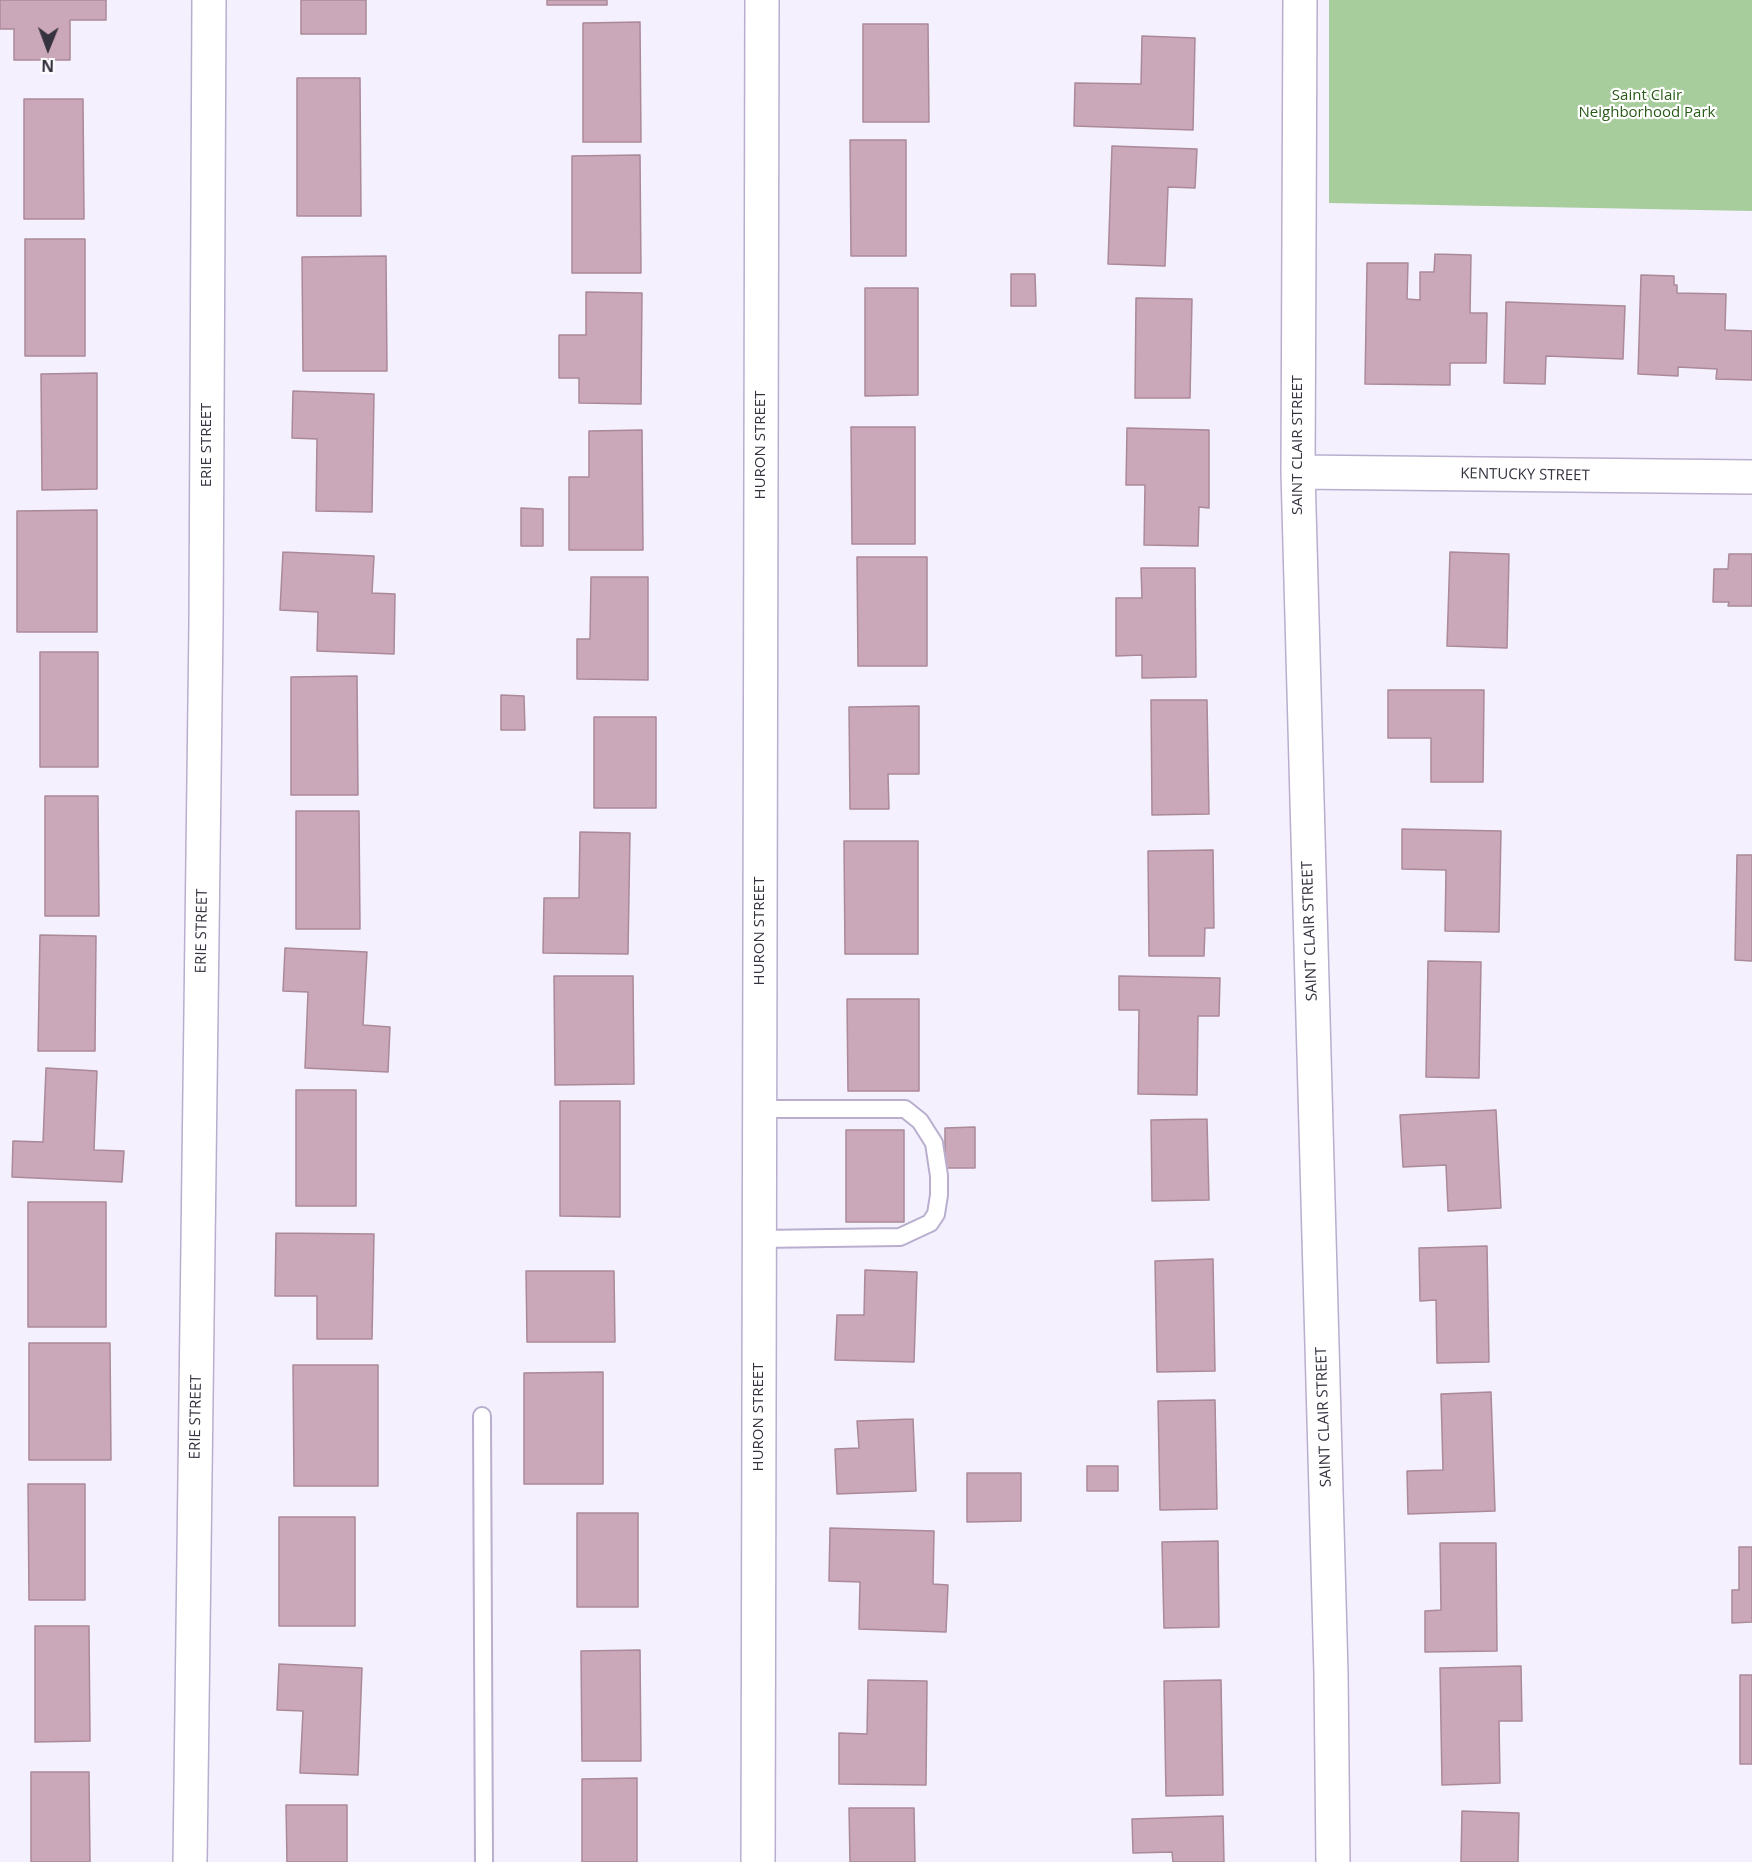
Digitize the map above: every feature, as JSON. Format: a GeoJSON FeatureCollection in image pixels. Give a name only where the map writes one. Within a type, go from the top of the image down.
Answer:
{"type":"FeatureCollection","features":[{"type":"Feature","properties":{"kind":"street","name":"ERIE STREET"},"geometry":{"type":"LineString","coordinates":[[190,1862],[206,624],[209,0]]}},
{"type":"Feature","properties":{"kind":"street","name":"HURON STREET"},"geometry":{"type":"LineString","coordinates":[[758,1862],[762,0]]}},
{"type":"Feature","properties":{"kind":"street","name":"SAINT CLAIR STREET"},"geometry":{"type":"LineString","coordinates":[[1299,0],[1298,472],[1330,1649],[1333,1862]]}},
{"type":"Feature","properties":{"kind":"street","name":"KENTUCKY STREET"},"geometry":{"type":"LineString","coordinates":[[1298,472],[1752,477]]}},
{"type":"Feature","properties":{"kind":"lane"},"geometry":{"type":"LineString","coordinates":[[760,1109],[905,1109],[920,1121],[934,1143],[939,1176],[939,1196],[936,1214],[930,1223],[900,1237],[760,1239]]}},
{"type":"Feature","properties":{"kind":"lane"},"geometry":{"type":"LineString","coordinates":[[482,1416],[484,1862]]}},
{"type":"Feature","properties":{"kind":"green space","name":"Saint Clair Neighborhood Park"},"geometry":{"type":"Polygon","coordinates":[[[1329,0],[1752,0],[1752,211],[1329,203],[1329,0]]]}},
{"type":"Feature","properties":{"kind":"building"},"geometry":{"type":"Polygon","coordinates":[[[0,0],[106,0],[106,20],[70,20],[70,60],[14,60],[14,29],[0,29],[0,0]]]}},
{"type":"Feature","properties":{"kind":"building"},"geometry":{"type":"Polygon","coordinates":[[[301,0],[366,0],[366,34],[301,34],[301,0]]]}},
{"type":"Feature","properties":{"kind":"building"},"geometry":{"type":"Polygon","coordinates":[[[547,0],[607,0],[607,5],[547,5],[547,0]]]}},
{"type":"Feature","properties":{"kind":"building"},"geometry":{"type":"Polygon","coordinates":[[[640,22],[641,142],[583,142],[583,23],[640,22]]]}},
{"type":"Feature","properties":{"kind":"building"},"geometry":{"type":"Polygon","coordinates":[[[863,24],[928,24],[929,122],[863,122],[863,24]]]}},
{"type":"Feature","properties":{"kind":"building"},"geometry":{"type":"Polygon","coordinates":[[[1142,36],[1195,38],[1193,130],[1074,126],[1075,83],[1141,84],[1142,36]]]}},
{"type":"Feature","properties":{"kind":"building"},"geometry":{"type":"Polygon","coordinates":[[[297,78],[360,78],[361,216],[297,216],[297,78]]]}},
{"type":"Feature","properties":{"kind":"building"},"geometry":{"type":"Polygon","coordinates":[[[24,99],[83,99],[84,219],[24,219],[24,99]]]}},
{"type":"Feature","properties":{"kind":"building"},"geometry":{"type":"Polygon","coordinates":[[[850,140],[906,140],[906,256],[851,256],[850,140]]]}},
{"type":"Feature","properties":{"kind":"building"},"geometry":{"type":"Polygon","coordinates":[[[1112,146],[1197,149],[1195,188],[1168,187],[1165,266],[1108,264],[1112,146]]]}},
{"type":"Feature","properties":{"kind":"building"},"geometry":{"type":"Polygon","coordinates":[[[640,155],[641,273],[572,273],[572,156],[640,155]]]}},
{"type":"Feature","properties":{"kind":"building"},"geometry":{"type":"Polygon","coordinates":[[[25,239],[85,239],[85,356],[25,356],[25,239]]]}},
{"type":"Feature","properties":{"kind":"building"},"geometry":{"type":"Polygon","coordinates":[[[1435,254],[1471,255],[1470,313],[1487,313],[1486,363],[1450,363],[1450,385],[1365,384],[1367,263],[1408,263],[1407,299],[1420,300],[1420,272],[1434,272],[1435,254]]]}},
{"type":"Feature","properties":{"kind":"building"},"geometry":{"type":"Polygon","coordinates":[[[386,256],[387,371],[303,371],[302,257],[386,256]]]}},
{"type":"Feature","properties":{"kind":"building"},"geometry":{"type":"Polygon","coordinates":[[[1011,274],[1035,274],[1036,306],[1011,306],[1011,274]]]}},
{"type":"Feature","properties":{"kind":"building"},"geometry":{"type":"Polygon","coordinates":[[[1641,275],[1674,276],[1677,293],[1726,294],[1725,330],[1752,331],[1752,380],[1716,379],[1717,369],[1678,367],[1678,376],[1638,374],[1641,275]]]}},
{"type":"Feature","properties":{"kind":"building"},"geometry":{"type":"Polygon","coordinates":[[[865,288],[918,288],[918,395],[865,396],[865,288]]]}},
{"type":"Feature","properties":{"kind":"building"},"geometry":{"type":"Polygon","coordinates":[[[586,292],[642,293],[641,404],[579,403],[579,378],[559,378],[559,335],[586,335],[586,292]]]}},
{"type":"Feature","properties":{"kind":"building"},"geometry":{"type":"Polygon","coordinates":[[[1136,298],[1192,299],[1190,398],[1135,398],[1136,298]]]}},
{"type":"Feature","properties":{"kind":"building"},"geometry":{"type":"Polygon","coordinates":[[[1506,302],[1625,306],[1623,359],[1546,356],[1545,384],[1504,383],[1506,302]]]}},
{"type":"Feature","properties":{"kind":"building"},"geometry":{"type":"Polygon","coordinates":[[[97,373],[97,489],[42,490],[41,374],[97,373]]]}},
{"type":"Feature","properties":{"kind":"building"},"geometry":{"type":"Polygon","coordinates":[[[293,391],[374,394],[372,512],[316,511],[317,439],[292,438],[293,391]]]}},
{"type":"Feature","properties":{"kind":"building"},"geometry":{"type":"Polygon","coordinates":[[[851,427],[915,427],[915,544],[852,544],[851,427]]]}},
{"type":"Feature","properties":{"kind":"building"},"geometry":{"type":"Polygon","coordinates":[[[1127,428],[1209,430],[1209,508],[1199,507],[1198,546],[1144,545],[1145,485],[1126,485],[1127,428]]]}},
{"type":"Feature","properties":{"kind":"building"},"geometry":{"type":"Polygon","coordinates":[[[642,430],[643,550],[569,550],[569,477],[589,477],[589,431],[642,430]]]}},
{"type":"Feature","properties":{"kind":"building"},"geometry":{"type":"Polygon","coordinates":[[[521,508],[543,509],[543,546],[521,546],[521,508]]]}},
{"type":"Feature","properties":{"kind":"building"},"geometry":{"type":"Polygon","coordinates":[[[97,510],[97,632],[17,632],[17,511],[97,510]]]}},
{"type":"Feature","properties":{"kind":"building"},"geometry":{"type":"Polygon","coordinates":[[[283,552],[374,556],[372,593],[395,594],[394,654],[317,651],[318,612],[280,610],[283,552]]]}},
{"type":"Feature","properties":{"kind":"building"},"geometry":{"type":"Polygon","coordinates":[[[1450,552],[1509,554],[1507,648],[1447,646],[1450,552]]]}},
{"type":"Feature","properties":{"kind":"building"},"geometry":{"type":"Polygon","coordinates":[[[1729,554],[1752,554],[1752,606],[1728,606],[1729,602],[1713,602],[1714,569],[1728,569],[1729,554]]]}},
{"type":"Feature","properties":{"kind":"building"},"geometry":{"type":"Polygon","coordinates":[[[857,557],[927,557],[927,666],[858,666],[857,557]]]}},
{"type":"Feature","properties":{"kind":"building"},"geometry":{"type":"Polygon","coordinates":[[[1141,568],[1195,568],[1196,677],[1142,678],[1142,655],[1116,656],[1116,598],[1142,598],[1141,568]]]}},
{"type":"Feature","properties":{"kind":"building"},"geometry":{"type":"Polygon","coordinates":[[[591,577],[648,577],[648,680],[577,679],[577,639],[590,639],[591,577]]]}},
{"type":"Feature","properties":{"kind":"building"},"geometry":{"type":"Polygon","coordinates":[[[40,652],[98,652],[98,767],[40,767],[40,652]]]}},
{"type":"Feature","properties":{"kind":"building"},"geometry":{"type":"Polygon","coordinates":[[[357,676],[358,795],[291,795],[291,677],[357,676]]]}},
{"type":"Feature","properties":{"kind":"building"},"geometry":{"type":"Polygon","coordinates":[[[1388,690],[1484,690],[1483,782],[1431,782],[1431,738],[1388,738],[1388,690]]]}},
{"type":"Feature","properties":{"kind":"building"},"geometry":{"type":"Polygon","coordinates":[[[501,695],[524,696],[525,730],[501,730],[501,695]]]}},
{"type":"Feature","properties":{"kind":"building"},"geometry":{"type":"Polygon","coordinates":[[[1151,700],[1207,700],[1209,814],[1152,815],[1151,700]]]}},
{"type":"Feature","properties":{"kind":"building"},"geometry":{"type":"Polygon","coordinates":[[[919,706],[919,774],[888,774],[889,809],[850,809],[849,707],[919,706]]]}},
{"type":"Feature","properties":{"kind":"building"},"geometry":{"type":"Polygon","coordinates":[[[594,717],[656,717],[656,808],[594,808],[594,717]]]}},
{"type":"Feature","properties":{"kind":"building"},"geometry":{"type":"Polygon","coordinates":[[[45,796],[98,796],[99,916],[45,916],[45,796]]]}},
{"type":"Feature","properties":{"kind":"building"},"geometry":{"type":"Polygon","coordinates":[[[296,811],[359,811],[360,929],[296,929],[296,811]]]}},
{"type":"Feature","properties":{"kind":"building"},"geometry":{"type":"Polygon","coordinates":[[[1402,829],[1501,831],[1499,932],[1445,931],[1446,870],[1402,869],[1402,829]]]}},
{"type":"Feature","properties":{"kind":"building"},"geometry":{"type":"Polygon","coordinates":[[[580,832],[630,833],[628,954],[543,953],[544,898],[579,898],[580,832]]]}},
{"type":"Feature","properties":{"kind":"building"},"geometry":{"type":"Polygon","coordinates":[[[844,841],[918,841],[918,954],[845,954],[844,841]]]}},
{"type":"Feature","properties":{"kind":"building"},"geometry":{"type":"Polygon","coordinates":[[[1213,850],[1214,928],[1205,928],[1204,956],[1149,956],[1148,851],[1213,850]]]}},
{"type":"Feature","properties":{"kind":"building"},"geometry":{"type":"Polygon","coordinates":[[[1737,855],[1752,855],[1752,961],[1735,960],[1737,855]]]}},
{"type":"Feature","properties":{"kind":"building"},"geometry":{"type":"Polygon","coordinates":[[[40,935],[96,936],[95,1051],[38,1051],[40,935]]]}},
{"type":"Feature","properties":{"kind":"building"},"geometry":{"type":"Polygon","coordinates":[[[285,948],[367,952],[363,1025],[390,1027],[388,1072],[305,1068],[308,992],[283,991],[285,948]]]}},
{"type":"Feature","properties":{"kind":"building"},"geometry":{"type":"Polygon","coordinates":[[[1428,961],[1481,962],[1479,1078],[1426,1077],[1428,961]]]}},
{"type":"Feature","properties":{"kind":"building"},"geometry":{"type":"Polygon","coordinates":[[[554,976],[633,976],[634,1084],[555,1085],[554,976]]]}},
{"type":"Feature","properties":{"kind":"building"},"geometry":{"type":"Polygon","coordinates":[[[1119,976],[1220,978],[1219,1016],[1198,1016],[1197,1095],[1138,1094],[1139,1010],[1119,1010],[1119,976]]]}},
{"type":"Feature","properties":{"kind":"building"},"geometry":{"type":"Polygon","coordinates":[[[847,999],[919,999],[919,1091],[848,1091],[847,999]]]}},
{"type":"Feature","properties":{"kind":"building"},"geometry":{"type":"Polygon","coordinates":[[[46,1068],[97,1071],[94,1150],[124,1151],[122,1182],[12,1177],[13,1141],[43,1142],[46,1068]]]}},
{"type":"Feature","properties":{"kind":"building"},"geometry":{"type":"Polygon","coordinates":[[[296,1090],[356,1090],[356,1206],[296,1206],[296,1090]]]}},
{"type":"Feature","properties":{"kind":"building"},"geometry":{"type":"Polygon","coordinates":[[[560,1101],[620,1101],[620,1217],[560,1216],[560,1101]]]}},
{"type":"Feature","properties":{"kind":"building"},"geometry":{"type":"Polygon","coordinates":[[[1496,1110],[1501,1208],[1448,1211],[1446,1165],[1403,1167],[1400,1115],[1496,1110]]]}},
{"type":"Feature","properties":{"kind":"building"},"geometry":{"type":"Polygon","coordinates":[[[1207,1119],[1209,1200],[1152,1201],[1151,1120],[1207,1119]]]}},
{"type":"Feature","properties":{"kind":"building"},"geometry":{"type":"Polygon","coordinates":[[[975,1127],[975,1168],[945,1168],[945,1128],[975,1127]]]}},
{"type":"Feature","properties":{"kind":"building"},"geometry":{"type":"Polygon","coordinates":[[[846,1130],[904,1130],[904,1222],[846,1222],[846,1130]]]}},
{"type":"Feature","properties":{"kind":"building"},"geometry":{"type":"Polygon","coordinates":[[[28,1202],[106,1202],[106,1327],[28,1327],[28,1202]]]}},
{"type":"Feature","properties":{"kind":"building"},"geometry":{"type":"Polygon","coordinates":[[[276,1233],[374,1234],[372,1339],[317,1339],[317,1296],[275,1296],[276,1233]]]}},
{"type":"Feature","properties":{"kind":"building"},"geometry":{"type":"Polygon","coordinates":[[[1487,1246],[1489,1362],[1437,1363],[1436,1300],[1420,1301],[1419,1248],[1487,1246]]]}},
{"type":"Feature","properties":{"kind":"building"},"geometry":{"type":"Polygon","coordinates":[[[1213,1259],[1215,1371],[1157,1372],[1155,1261],[1213,1259]]]}},
{"type":"Feature","properties":{"kind":"building"},"geometry":{"type":"Polygon","coordinates":[[[865,1270],[917,1272],[914,1362],[835,1360],[837,1315],[864,1315],[865,1270]]]}},
{"type":"Feature","properties":{"kind":"building"},"geometry":{"type":"Polygon","coordinates":[[[526,1271],[614,1271],[615,1342],[527,1342],[526,1271]]]}},
{"type":"Feature","properties":{"kind":"building"},"geometry":{"type":"Polygon","coordinates":[[[29,1343],[110,1343],[111,1460],[29,1460],[29,1343]]]}},
{"type":"Feature","properties":{"kind":"building"},"geometry":{"type":"Polygon","coordinates":[[[293,1365],[378,1365],[378,1486],[294,1486],[293,1365]]]}},
{"type":"Feature","properties":{"kind":"building"},"geometry":{"type":"Polygon","coordinates":[[[603,1372],[603,1484],[524,1484],[524,1373],[603,1372]]]}},
{"type":"Feature","properties":{"kind":"building"},"geometry":{"type":"Polygon","coordinates":[[[1491,1392],[1495,1511],[1408,1514],[1407,1471],[1443,1470],[1441,1394],[1491,1392]]]}},
{"type":"Feature","properties":{"kind":"building"},"geometry":{"type":"Polygon","coordinates":[[[1215,1400],[1217,1509],[1160,1510],[1158,1401],[1215,1400]]]}},
{"type":"Feature","properties":{"kind":"building"},"geometry":{"type":"Polygon","coordinates":[[[913,1419],[916,1491],[837,1494],[835,1449],[859,1448],[857,1421],[913,1419]]]}},
{"type":"Feature","properties":{"kind":"building"},"geometry":{"type":"Polygon","coordinates":[[[1087,1466],[1118,1466],[1118,1491],[1087,1491],[1087,1466]]]}},
{"type":"Feature","properties":{"kind":"building"},"geometry":{"type":"Polygon","coordinates":[[[967,1473],[1021,1473],[1021,1521],[967,1522],[967,1473]]]}},
{"type":"Feature","properties":{"kind":"building"},"geometry":{"type":"Polygon","coordinates":[[[28,1484],[85,1484],[85,1600],[29,1600],[28,1484]]]}},
{"type":"Feature","properties":{"kind":"building"},"geometry":{"type":"Polygon","coordinates":[[[577,1513],[638,1513],[638,1607],[577,1607],[577,1513]]]}},
{"type":"Feature","properties":{"kind":"building"},"geometry":{"type":"Polygon","coordinates":[[[279,1517],[355,1517],[355,1626],[279,1626],[279,1517]]]}},
{"type":"Feature","properties":{"kind":"building"},"geometry":{"type":"Polygon","coordinates":[[[830,1528],[934,1531],[933,1584],[948,1585],[946,1632],[859,1629],[860,1582],[829,1581],[830,1528]]]}},
{"type":"Feature","properties":{"kind":"building"},"geometry":{"type":"Polygon","coordinates":[[[1218,1541],[1219,1627],[1164,1628],[1162,1542],[1218,1541]]]}},
{"type":"Feature","properties":{"kind":"building"},"geometry":{"type":"Polygon","coordinates":[[[1440,1543],[1496,1543],[1497,1651],[1425,1652],[1425,1611],[1441,1610],[1440,1543]]]}},
{"type":"Feature","properties":{"kind":"building"},"geometry":{"type":"Polygon","coordinates":[[[1739,1547],[1752,1547],[1752,1622],[1732,1623],[1732,1590],[1739,1590],[1739,1547]]]}},
{"type":"Feature","properties":{"kind":"building"},"geometry":{"type":"Polygon","coordinates":[[[35,1626],[89,1626],[90,1741],[35,1742],[35,1626]]]}},
{"type":"Feature","properties":{"kind":"building"},"geometry":{"type":"Polygon","coordinates":[[[640,1650],[641,1761],[582,1761],[581,1651],[640,1650]]]}},
{"type":"Feature","properties":{"kind":"building"},"geometry":{"type":"Polygon","coordinates":[[[279,1664],[362,1668],[358,1775],[300,1773],[303,1711],[277,1710],[279,1664]]]}},
{"type":"Feature","properties":{"kind":"building"},"geometry":{"type":"Polygon","coordinates":[[[1521,1666],[1522,1721],[1499,1721],[1500,1783],[1442,1785],[1440,1668],[1521,1666]]]}},
{"type":"Feature","properties":{"kind":"building"},"geometry":{"type":"Polygon","coordinates":[[[1740,1675],[1752,1675],[1752,1764],[1740,1764],[1740,1675]]]}},
{"type":"Feature","properties":{"kind":"building"},"geometry":{"type":"Polygon","coordinates":[[[868,1680],[927,1681],[926,1785],[839,1784],[839,1733],[867,1734],[868,1680]]]}},
{"type":"Feature","properties":{"kind":"building"},"geometry":{"type":"Polygon","coordinates":[[[1221,1680],[1223,1795],[1166,1796],[1164,1681],[1221,1680]]]}},
{"type":"Feature","properties":{"kind":"building"},"geometry":{"type":"Polygon","coordinates":[[[31,1772],[89,1772],[90,1862],[31,1862],[31,1772]]]}},
{"type":"Feature","properties":{"kind":"building"},"geometry":{"type":"Polygon","coordinates":[[[637,1778],[637,1862],[582,1862],[582,1779],[637,1778]]]}},
{"type":"Feature","properties":{"kind":"building"},"geometry":{"type":"Polygon","coordinates":[[[286,1805],[347,1805],[347,1862],[287,1862],[286,1805]]]}},
{"type":"Feature","properties":{"kind":"building"},"geometry":{"type":"Polygon","coordinates":[[[849,1808],[914,1808],[915,1862],[850,1862],[849,1808]]]}},
{"type":"Feature","properties":{"kind":"building"},"geometry":{"type":"Polygon","coordinates":[[[1462,1811],[1519,1813],[1518,1862],[1461,1862],[1462,1811]]]}},
{"type":"Feature","properties":{"kind":"building"},"geometry":{"type":"Polygon","coordinates":[[[1223,1816],[1224,1862],[1173,1862],[1172,1852],[1133,1853],[1132,1819],[1223,1816]]]}}]}
